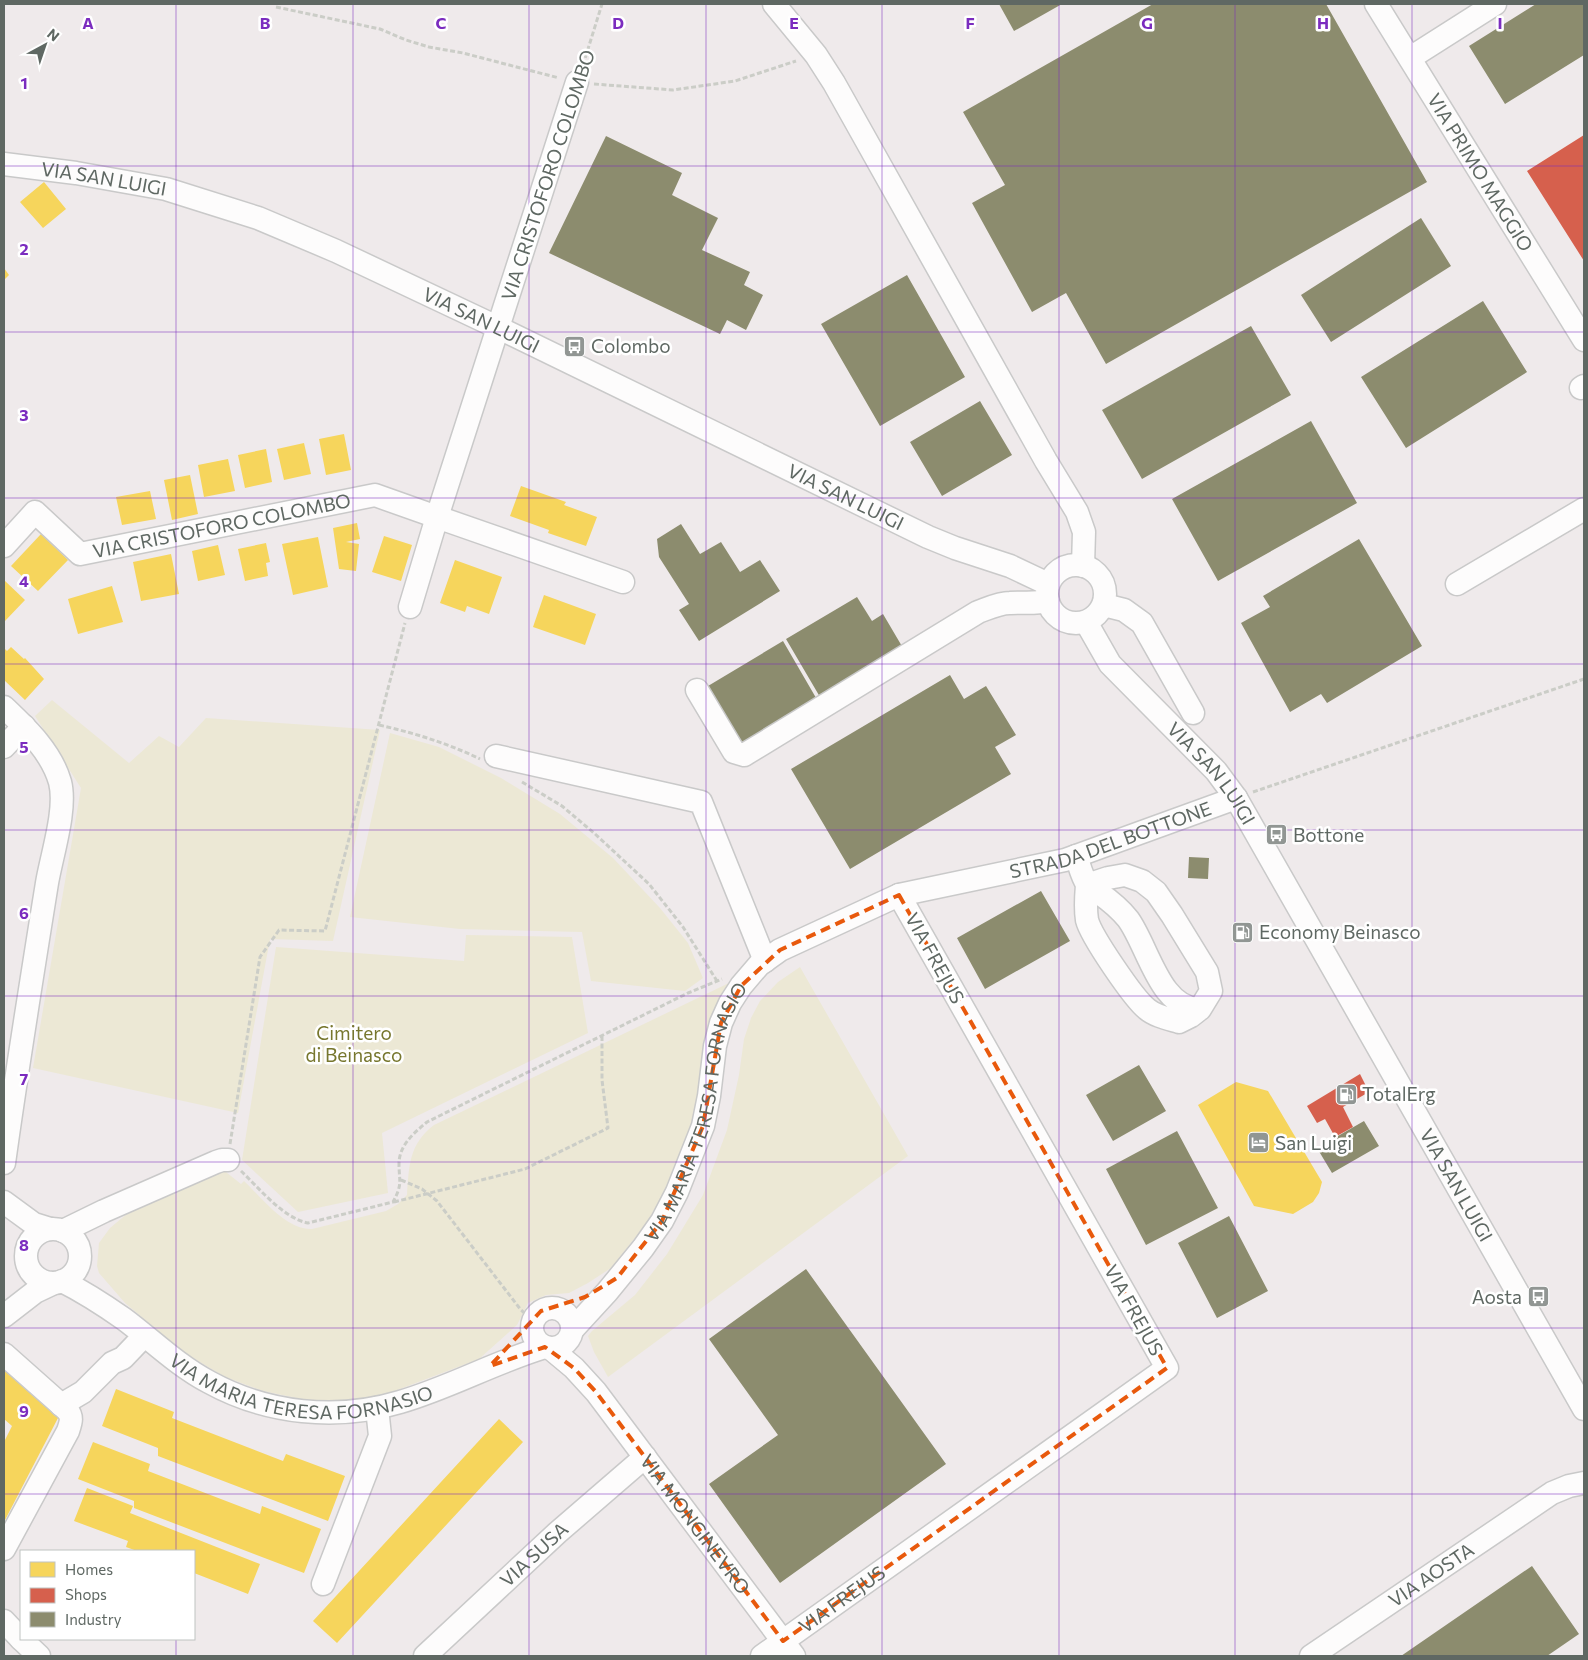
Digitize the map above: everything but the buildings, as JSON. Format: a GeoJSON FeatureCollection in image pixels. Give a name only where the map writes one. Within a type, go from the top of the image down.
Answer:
{"type":"FeatureCollection","features":[{"type":"Feature","properties":{"kind":"street"},"geometry":{"type":"LineString","coordinates":[[774,4],[816,55],[857,122],[1046,461],[1077,512],[1084,532],[1083,566]]}},
{"type":"Feature","properties":{"kind":"street","name":"VIA PRIMO MAGGIO"},"geometry":{"type":"LineString","coordinates":[[1376,4],[1584,340]]}},
{"type":"Feature","properties":{"kind":"street"},"geometry":{"type":"LineString","coordinates":[[1410,58],[1495,4]]}},
{"type":"Feature","properties":{"kind":"street","name":"VIA CRISTOFORO COLOMBO"},"geometry":{"type":"LineString","coordinates":[[410,607],[437,517],[577,82]]}},
{"type":"Feature","properties":{"kind":"street","name":"VIA SAN LUIGI"},"geometry":{"type":"LineString","coordinates":[[4,164],[76,173],[166,189],[258,218],[336,251],[499,328],[928,537],[1010,566],[1048,593],[1052,611],[1061,620],[1075,624],[1086,622],[1110,664],[1216,771],[1236,798],[1584,1409]]}},
{"type":"Feature","properties":{"kind":"street","name":"VIA CRISTOFORO COLOMBO"},"geometry":{"type":"LineString","coordinates":[[4,546],[35,512],[80,554],[375,495],[623,582]]}},
{"type":"Feature","properties":{"kind":"street"},"geometry":{"type":"LineString","coordinates":[[1458,584],[1584,509]]}},
{"type":"Feature","properties":{"kind":"street"},"geometry":{"type":"LineString","coordinates":[[697,690],[734,752],[744,755],[940,637],[978,612],[999,604],[1036,604],[1048,593],[1056,573],[1062,568],[1083,566],[1095,572],[1103,582],[1106,593],[1104,605],[1096,616],[1086,622]]}},
{"type":"Feature","properties":{"kind":"street","name":"VIA SAN LUIGI"},"geometry":{"type":"LineString","coordinates":[[1104,605],[1124,610],[1142,623],[1193,713]]}},
{"type":"Feature","properties":{"kind":"street"},"geometry":{"type":"LineString","coordinates":[[4,707],[24,726],[52,763],[60,783],[62,806],[51,858],[4,1163]]}},
{"type":"Feature","properties":{"kind":"street"},"geometry":{"type":"LineString","coordinates":[[4,747],[24,726]]}},
{"type":"Feature","properties":{"kind":"street"},"geometry":{"type":"LineString","coordinates":[[489,758],[701,802],[772,956]]}},
{"type":"Feature","properties":{"kind":"street","name":"STRADA DEL BOTTONE"},"geometry":{"type":"LineString","coordinates":[[772,956],[900,895],[1076,856],[1236,798]]}},
{"type":"Feature","properties":{"kind":"street"},"geometry":{"type":"LineString","coordinates":[[1076,856],[1087,885],[1088,922],[1099,945],[1131,992],[1147,1010],[1179,1022],[1200,1009],[1211,991],[1207,972],[1156,892],[1142,881],[1125,875],[1087,885]]}},
{"type":"Feature","properties":{"kind":"street"},"geometry":{"type":"LineString","coordinates":[[1087,885],[1126,916],[1136,930],[1166,991],[1190,1009],[1200,1009]]}},
{"type":"Feature","properties":{"kind":"street","name":"VIA FREJUS"},"geometry":{"type":"LineString","coordinates":[[788,1649],[1166,1368],[900,895]]}},
{"type":"Feature","properties":{"kind":"street","name":"VIA MARIA TERESA FORNASIO"},"geometry":{"type":"LineString","coordinates":[[58,1282],[80,1290],[134,1328],[181,1365],[209,1382],[241,1397],[272,1407],[309,1412],[345,1413],[402,1402],[490,1366],[547,1347],[556,1348],[566,1343],[572,1331],[642,1248],[662,1221],[681,1184],[703,1126],[715,1046],[730,1003],[741,986],[772,956]]}},
{"type":"Feature","properties":{"kind":"street"},"geometry":{"type":"LineString","coordinates":[[4,1311],[21,1278],[30,1242],[36,1235],[56,1230],[122,1204],[216,1162],[228,1160]]}},
{"type":"Feature","properties":{"kind":"street"},"geometry":{"type":"LineString","coordinates":[[4,1202],[34,1224],[72,1236],[80,1254]]}},
{"type":"Feature","properties":{"kind":"street"},"geometry":{"type":"LineString","coordinates":[[4,1316],[34,1292],[74,1274],[80,1254],[90,1236],[122,1204]]}},
{"type":"Feature","properties":{"kind":"street"},"geometry":{"type":"LineString","coordinates":[[4,1215],[27,1254],[29,1269],[43,1281],[58,1282]]}},
{"type":"Feature","properties":{"kind":"street","name":"VIA MARIA TERESA FORNASIO"},"geometry":{"type":"LineString","coordinates":[[80,1254],[89,1275],[134,1328]]}},
{"type":"Feature","properties":{"kind":"street","name":"VIA MARIA TERESA FORNASIO"},"geometry":{"type":"LineString","coordinates":[[490,1366],[533,1323],[540,1311],[546,1308],[558,1308],[585,1297],[617,1278]]}},
{"type":"Feature","properties":{"kind":"street"},"geometry":{"type":"LineString","coordinates":[[558,1308],[569,1316],[572,1331]]}},
{"type":"Feature","properties":{"kind":"street"},"geometry":{"type":"LineString","coordinates":[[533,1323],[535,1338],[539,1343],[547,1347]]}},
{"type":"Feature","properties":{"kind":"street"},"geometry":{"type":"LineString","coordinates":[[61,1405],[83,1392],[112,1362],[122,1358],[134,1328]]}},
{"type":"Feature","properties":{"kind":"street","name":"VIA MONGINEVRO"},"geometry":{"type":"LineString","coordinates":[[572,1331],[596,1392]]}},
{"type":"Feature","properties":{"kind":"street","name":"VIA MONGINEVRO"},"geometry":{"type":"LineString","coordinates":[[547,1347],[574,1368],[596,1392],[788,1649]]}},
{"type":"Feature","properties":{"kind":"street"},"geometry":{"type":"LineString","coordinates":[[4,1354],[61,1405],[71,1417],[68,1431],[4,1549]]}},
{"type":"Feature","properties":{"kind":"street"},"geometry":{"type":"LineString","coordinates":[[323,1584],[380,1436],[377,1408]]}},
{"type":"Feature","properties":{"kind":"street","name":"VIA SUSA"},"geometry":{"type":"LineString","coordinates":[[425,1656],[557,1533],[645,1457]]}},
{"type":"Feature","properties":{"kind":"street","name":"VIA AOSTA"},"geometry":{"type":"LineString","coordinates":[[1311,1656],[1552,1493],[1568,1486],[1584,1484]]}},
{"type":"Feature","properties":{"kind":"street"},"geometry":{"type":"LineString","coordinates":[[1552,1493],[1584,1494]]}},
{"type":"Feature","properties":{"kind":"street"},"geometry":{"type":"LineString","coordinates":[[20,1640],[39,1656]]}},
{"type":"Feature","properties":{"kind":"street"},"geometry":{"type":"LineString","coordinates":[[762,1656],[788,1649]]}},
{"type":"Feature","properties":{"kind":"path","name":"VIA CRISTOFORO COLOMBO"},"geometry":{"type":"LineString","coordinates":[[577,82],[602,4]]}},
{"type":"Feature","properties":{"kind":"path"},"geometry":{"type":"LineString","coordinates":[[276,7],[380,30],[429,47],[463,53],[577,82],[673,90],[735,81],[816,55]]}},
{"type":"Feature","properties":{"kind":"path"},"geometry":{"type":"LineString","coordinates":[[410,607],[325,931],[279,930],[260,957],[228,1160],[289,1215],[300,1222],[308,1223],[525,1168],[608,1128],[602,1080],[602,1035]]}},
{"type":"Feature","properties":{"kind":"path","name":"STRADA DEL BOTTONE"},"geometry":{"type":"LineString","coordinates":[[1236,798],[1584,679]]}},
{"type":"Feature","properties":{"kind":"path"},"geometry":{"type":"LineString","coordinates":[[379,724],[414,733],[489,758]]}},
{"type":"Feature","properties":{"kind":"path"},"geometry":{"type":"LineString","coordinates":[[521,782],[562,806],[600,838],[649,884],[683,927],[717,981]]}},
{"type":"Feature","properties":{"kind":"path"},"geometry":{"type":"LineString","coordinates":[[393,1202],[401,1180],[399,1162],[403,1147],[411,1136],[426,1122],[688,993],[724,978],[732,980],[741,986]]}},
{"type":"Feature","properties":{"kind":"path"},"geometry":{"type":"LineString","coordinates":[[401,1180],[422,1189],[437,1201],[533,1323]]}},
{"type":"Feature","properties":{"kind":"highlighted area"},"geometry":{"type":"Polygon","coordinates":[[[899,895],[1167,1368],[783,1641],[596,1392],[574,1368],[545,1347],[490,1366],[541,1311],[585,1297],[617,1278],[662,1221],[703,1126],[721,1023],[741,986],[780,950],[899,895]]]}},
{"type":"Feature","properties":{"kind":"green space"},"geometry":{"type":"Polygon","coordinates":[[[52,700],[129,763],[159,736],[179,747],[206,718],[380,730],[333,941],[270,939],[238,1113],[33,1068],[81,788],[35,716],[52,700]]]}},
{"type":"Feature","properties":{"kind":"green space"},"geometry":{"type":"Polygon","coordinates":[[[390,733],[439,747],[501,778],[560,814],[613,858],[660,908],[688,943],[703,978],[685,991],[591,981],[582,932],[460,929],[350,917],[390,733]]]}},
{"type":"Feature","properties":{"kind":"green space","name":"Cimitero di Beinasco"},"geometry":{"type":"Polygon","coordinates":[[[466,935],[572,937],[588,1033],[382,1133],[388,1193],[298,1212],[242,1160],[276,947],[464,961],[466,935]]]}},
{"type":"Feature","properties":{"kind":"green space"},"geometry":{"type":"Polygon","coordinates":[[[800,967],[908,1156],[608,1377],[594,1352],[588,1336],[635,1295],[667,1254],[703,1195],[727,1130],[739,1075],[744,1039],[751,1018],[760,1001],[778,982],[800,967]]]}},
{"type":"Feature","properties":{"kind":"green space"},"geometry":{"type":"Polygon","coordinates":[[[729,983],[720,999],[693,1123],[678,1165],[646,1224],[611,1268],[569,1293],[546,1295],[528,1303],[517,1325],[479,1359],[379,1397],[328,1402],[301,1399],[263,1391],[225,1377],[183,1352],[125,1303],[99,1273],[97,1266],[99,1243],[110,1228],[128,1213],[213,1172],[226,1172],[241,1184],[244,1181],[275,1212],[302,1228],[312,1229],[386,1211],[398,1204],[407,1195],[410,1165],[415,1148],[426,1132],[434,1125],[729,983]]]}},
{"type":"Feature","properties":{"kind":"place","name":"Colombo"},"geometry":{"type":"Point","coordinates":[575,346]}},
{"type":"Feature","properties":{"kind":"place","name":"Bottone"},"geometry":{"type":"Point","coordinates":[1277,835]}},
{"type":"Feature","properties":{"kind":"place","name":"Economy Beinasco"},"geometry":{"type":"Point","coordinates":[1243,932]}},
{"type":"Feature","properties":{"kind":"place","name":"TotalErg"},"geometry":{"type":"Point","coordinates":[1346,1094]}},
{"type":"Feature","properties":{"kind":"place","name":"San Luigi"},"geometry":{"type":"Point","coordinates":[1259,1143]}},
{"type":"Feature","properties":{"kind":"place","name":"Aosta"},"geometry":{"type":"Point","coordinates":[1538,1297]}}]}
